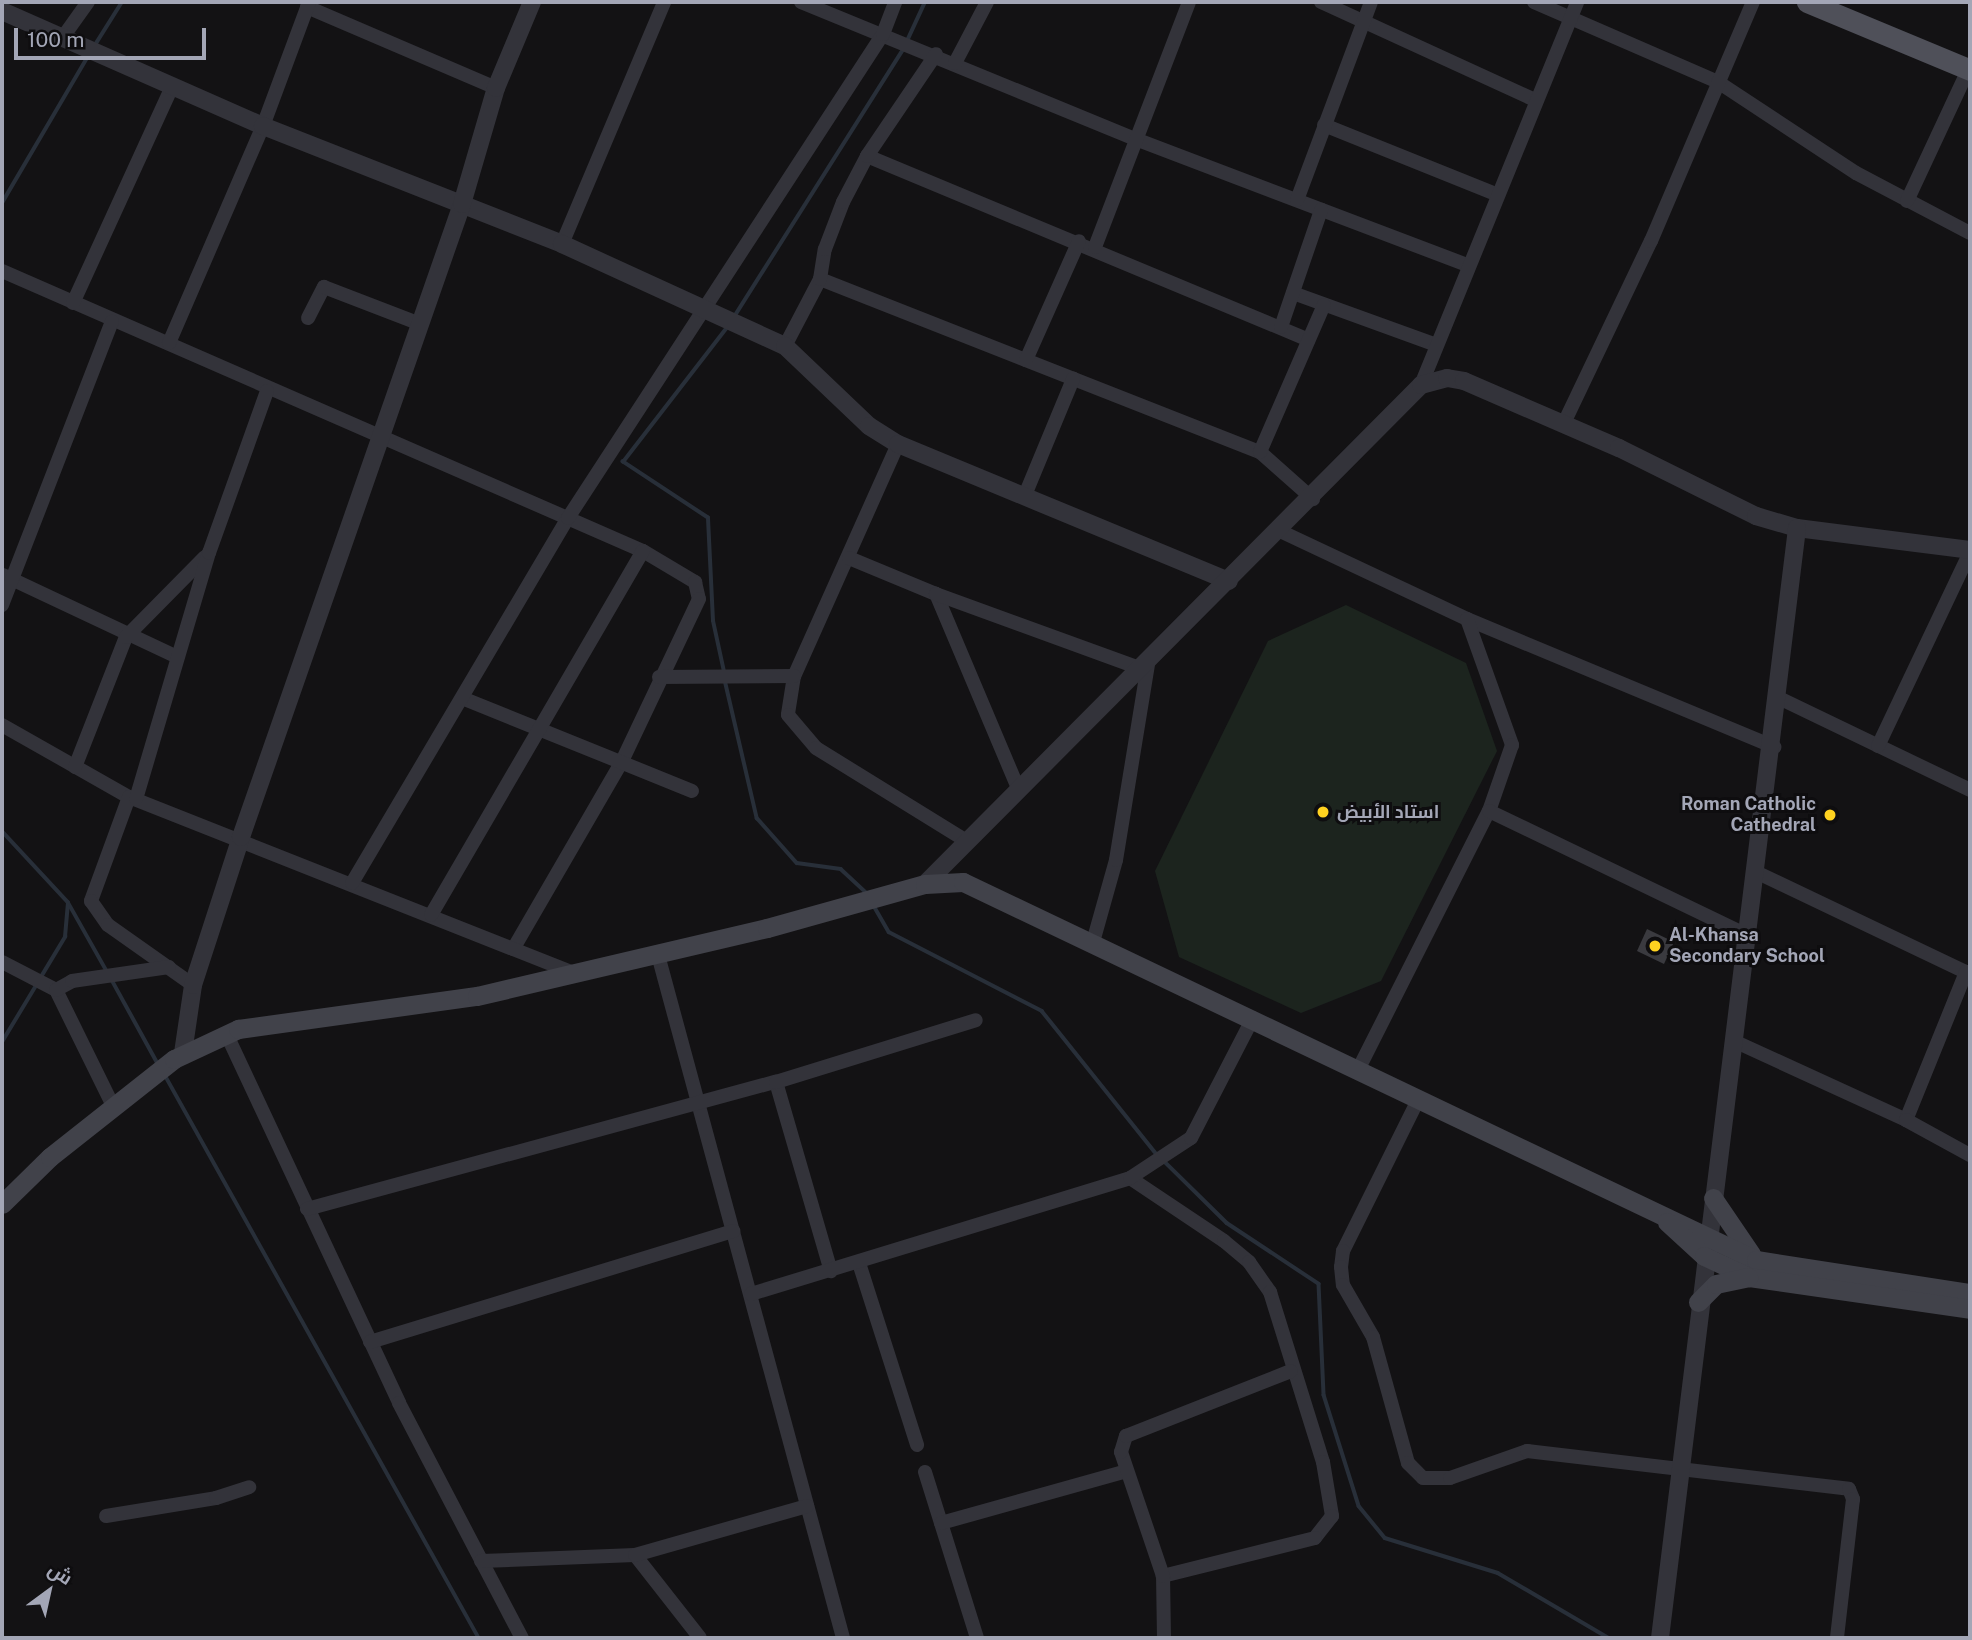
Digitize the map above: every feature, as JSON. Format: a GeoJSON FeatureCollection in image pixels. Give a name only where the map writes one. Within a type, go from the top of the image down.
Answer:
{"type":"FeatureCollection","features":[{"type":"Feature","properties":{"kind":"main road"},"geometry":{"type":"LineString","coordinates":[[1807,2],[1970,69]]}},
{"type":"Feature","properties":{"kind":"main road"},"geometry":{"type":"LineString","coordinates":[[2,1204],[113,1106],[178,1056],[226,1033],[477,996],[658,955],[925,884],[963,882],[1359,1068],[1655,1212],[1707,1233],[1753,1268]]}},
{"type":"Feature","properties":{"kind":"main road"},"geometry":{"type":"LineString","coordinates":[[1713,1198],[1753,1268]]}},
{"type":"Feature","properties":{"kind":"main road"},"geometry":{"type":"LineString","coordinates":[[1655,1212],[1704,1256],[1753,1268],[1970,1308]]}},
{"type":"Feature","properties":{"kind":"main road"},"geometry":{"type":"LineString","coordinates":[[1698,1302],[1716,1284],[1753,1268],[1970,1293]]}},
{"type":"Feature","properties":{"kind":"street"},"geometry":{"type":"LineString","coordinates":[[66,39],[88,2]]}},
{"type":"Feature","properties":{"kind":"street"},"geometry":{"type":"LineString","coordinates":[[178,1056],[193,985],[241,837],[377,437],[462,204],[496,88],[532,2]]}},
{"type":"Feature","properties":{"kind":"street"},"geometry":{"type":"LineString","coordinates":[[562,244],[664,2]]}},
{"type":"Feature","properties":{"kind":"street"},"geometry":{"type":"LineString","coordinates":[[801,2],[931,52],[1138,140],[1466,265]]}},
{"type":"Feature","properties":{"kind":"street"},"geometry":{"type":"LineString","coordinates":[[352,883],[569,518],[706,313],[883,34],[895,2]]}},
{"type":"Feature","properties":{"kind":"street"},"geometry":{"type":"LineString","coordinates":[[955,63],[987,2]]}},
{"type":"Feature","properties":{"kind":"street"},"geometry":{"type":"LineString","coordinates":[[1095,247],[1189,2]]}},
{"type":"Feature","properties":{"kind":"street"},"geometry":{"type":"LineString","coordinates":[[1321,2],[1535,100]]}},
{"type":"Feature","properties":{"kind":"street"},"geometry":{"type":"LineString","coordinates":[[1297,200],[1371,2]]}},
{"type":"Feature","properties":{"kind":"street"},"geometry":{"type":"LineString","coordinates":[[1534,2],[1574,9],[1718,82],[1907,201],[1970,233]]}},
{"type":"Feature","properties":{"kind":"street"},"geometry":{"type":"LineString","coordinates":[[1564,423],[1651,242],[1753,2]]}},
{"type":"Feature","properties":{"kind":"street"},"geometry":{"type":"LineString","coordinates":[[169,343],[263,126],[308,4],[496,88]]}},
{"type":"Feature","properties":{"kind":"street"},"geometry":{"type":"LineString","coordinates":[[925,884],[965,840],[1313,499],[1421,385],[1434,344],[1466,265],[1574,9]]}},
{"type":"Feature","properties":{"kind":"street"},"geometry":{"type":"LineString","coordinates":[[2,11],[263,126],[562,244],[706,313],[785,346],[869,426],[898,444],[1229,581]]}},
{"type":"Feature","properties":{"kind":"street"},"geometry":{"type":"LineString","coordinates":[[785,346],[820,279],[833,226],[867,156],[931,52]]}},
{"type":"Feature","properties":{"kind":"street"},"geometry":{"type":"LineString","coordinates":[[1907,201],[1970,69]]}},
{"type":"Feature","properties":{"kind":"street"},"geometry":{"type":"LineString","coordinates":[[73,303],[173,85]]}},
{"type":"Feature","properties":{"kind":"street"},"geometry":{"type":"LineString","coordinates":[[1324,125],[1496,194]]}},
{"type":"Feature","properties":{"kind":"street"},"geometry":{"type":"LineString","coordinates":[[867,156],[1095,247],[1308,340]]}},
{"type":"Feature","properties":{"kind":"street"},"geometry":{"type":"LineString","coordinates":[[1281,327],[1321,210]]}},
{"type":"Feature","properties":{"kind":"street"},"geometry":{"type":"LineString","coordinates":[[1026,360],[1079,241]]}},
{"type":"Feature","properties":{"kind":"street"},"geometry":{"type":"LineString","coordinates":[[5,272],[169,343],[267,391],[643,551],[699,590],[621,763],[513,949]]}},
{"type":"Feature","properties":{"kind":"street"},"geometry":{"type":"LineString","coordinates":[[820,279],[1260,452],[1313,499]]}},
{"type":"Feature","properties":{"kind":"street"},"geometry":{"type":"LineString","coordinates":[[308,318],[324,287],[418,323]]}},
{"type":"Feature","properties":{"kind":"street"},"geometry":{"type":"LineString","coordinates":[[1293,293],[1434,344]]}},
{"type":"Feature","properties":{"kind":"street"},"geometry":{"type":"LineString","coordinates":[[1260,452],[1324,305]]}},
{"type":"Feature","properties":{"kind":"street"},"geometry":{"type":"LineString","coordinates":[[2,605],[6,576],[113,321]]}},
{"type":"Feature","properties":{"kind":"street"},"geometry":{"type":"LineString","coordinates":[[1421,385],[1447,378],[1464,381],[1564,423],[1756,516],[1797,528],[1970,551],[1878,746]]}},
{"type":"Feature","properties":{"kind":"street"},"geometry":{"type":"LineString","coordinates":[[1025,495],[1073,379]]}},
{"type":"Feature","properties":{"kind":"street"},"geometry":{"type":"LineString","coordinates":[[193,985],[108,925],[91,901],[133,798],[209,553],[267,391]]}},
{"type":"Feature","properties":{"kind":"street"},"geometry":{"type":"LineString","coordinates":[[898,444],[794,676],[788,715],[816,748],[965,840]]}},
{"type":"Feature","properties":{"kind":"street"},"geometry":{"type":"LineString","coordinates":[[1660,1638],[1698,1302],[1736,1042],[1774,747],[1797,528]]}},
{"type":"Feature","properties":{"kind":"street"},"geometry":{"type":"LineString","coordinates":[[1280,531],[1466,618],[1774,747]]}},
{"type":"Feature","properties":{"kind":"street"},"geometry":{"type":"LineString","coordinates":[[430,915],[643,551]]}},
{"type":"Feature","properties":{"kind":"street"},"geometry":{"type":"LineString","coordinates":[[75,767],[126,637],[209,553]]}},
{"type":"Feature","properties":{"kind":"street"},"geometry":{"type":"LineString","coordinates":[[849,558],[936,594],[1144,663]]}},
{"type":"Feature","properties":{"kind":"street"},"geometry":{"type":"LineString","coordinates":[[6,576],[126,637],[177,657]]}},
{"type":"Feature","properties":{"kind":"street"},"geometry":{"type":"LineString","coordinates":[[936,594],[1018,788]]}},
{"type":"Feature","properties":{"kind":"street"},"geometry":{"type":"LineString","coordinates":[[1359,1068],[1489,811],[1512,745],[1466,618]]}},
{"type":"Feature","properties":{"kind":"street"},"geometry":{"type":"LineString","coordinates":[[1093,942],[1116,860],[1144,663]]}},
{"type":"Feature","properties":{"kind":"street"},"geometry":{"type":"LineString","coordinates":[[659,677],[794,676]]}},
{"type":"Feature","properties":{"kind":"street"},"geometry":{"type":"LineString","coordinates":[[462,698],[538,731],[692,791]]}},
{"type":"Feature","properties":{"kind":"street"},"geometry":{"type":"LineString","coordinates":[[1779,698],[1970,790]]}},
{"type":"Feature","properties":{"kind":"street"},"geometry":{"type":"LineString","coordinates":[[2,725],[133,798],[241,837],[575,974]]}},
{"type":"Feature","properties":{"kind":"street"},"geometry":{"type":"LineString","coordinates":[[1489,811],[1749,936]]}},
{"type":"Feature","properties":{"kind":"street"},"geometry":{"type":"LineString","coordinates":[[1758,873],[1968,973],[1906,1119]]}},
{"type":"Feature","properties":{"kind":"street"},"geometry":{"type":"LineString","coordinates":[[658,955],[843,1638]]}},
{"type":"Feature","properties":{"kind":"street"},"geometry":{"type":"LineString","coordinates":[[2,962],[53,986],[113,1106]]}},
{"type":"Feature","properties":{"kind":"street"},"geometry":{"type":"LineString","coordinates":[[53,986],[169,967]]}},
{"type":"Feature","properties":{"kind":"street"},"geometry":{"type":"LineString","coordinates":[[751,1294],[1130,1178],[1151,1167],[1191,1138],[1253,1018]]}},
{"type":"Feature","properties":{"kind":"street"},"geometry":{"type":"LineString","coordinates":[[307,1209],[776,1082],[976,1020]]}},
{"type":"Feature","properties":{"kind":"street"},"geometry":{"type":"LineString","coordinates":[[226,1033],[370,1342],[522,1638]]}},
{"type":"Feature","properties":{"kind":"street"},"geometry":{"type":"LineString","coordinates":[[1736,1042],[1906,1119],[1970,1154]]}},
{"type":"Feature","properties":{"kind":"street"},"geometry":{"type":"LineString","coordinates":[[776,1082],[831,1271]]}},
{"type":"Feature","properties":{"kind":"street"},"geometry":{"type":"LineString","coordinates":[[1419,1098],[1343,1251],[1341,1267],[1343,1286],[1373,1337],[1408,1463],[1423,1478],[1450,1478],[1527,1451],[1678,1465],[1849,1489],[1853,1499],[1837,1638]]}},
{"type":"Feature","properties":{"kind":"street"},"geometry":{"type":"LineString","coordinates":[[1130,1178],[1249,1262],[1270,1292],[1292,1371],[1323,1462],[1332,1516],[1326,1529],[1315,1538],[1163,1576]]}},
{"type":"Feature","properties":{"kind":"street"},"geometry":{"type":"LineString","coordinates":[[370,1342],[733,1231]]}},
{"type":"Feature","properties":{"kind":"street"},"geometry":{"type":"LineString","coordinates":[[859,1263],[917,1445]]}},
{"type":"Feature","properties":{"kind":"street"},"geometry":{"type":"LineString","coordinates":[[1164,1638],[1163,1576],[1121,1452],[1126,1436],[1139,1428],[1292,1371]]}},
{"type":"Feature","properties":{"kind":"street"},"geometry":{"type":"LineString","coordinates":[[925,1472],[976,1638]]}},
{"type":"Feature","properties":{"kind":"street"},"geometry":{"type":"LineString","coordinates":[[941,1523],[1127,1472]]}},
{"type":"Feature","properties":{"kind":"street"},"geometry":{"type":"LineString","coordinates":[[106,1516],[216,1499],[249,1487]]}},
{"type":"Feature","properties":{"kind":"street"},"geometry":{"type":"LineString","coordinates":[[481,1561],[635,1555],[807,1506]]}},
{"type":"Feature","properties":{"kind":"street"},"geometry":{"type":"LineString","coordinates":[[635,1555],[700,1638]]}},
{"type":"Feature","properties":{"kind":"shaded area"},"geometry":{"type":"Polygon","coordinates":[[[1346,605],[1466,663],[1497,751],[1381,981],[1301,1013],[1179,957],[1155,871],[1268,641],[1346,605]]]}},
{"type":"Feature","properties":{"kind":"building","name":"Al-Khansa Secondary School"},"geometry":{"type":"Polygon","coordinates":[[[1647,929],[1674,942],[1664,964],[1637,951],[1647,929]]]}},
{"type":"Feature","properties":{"kind":"waterway"},"geometry":{"type":"LineString","coordinates":[[95,45],[122,2]]}},
{"type":"Feature","properties":{"kind":"waterway"},"geometry":{"type":"LineString","coordinates":[[907,41],[925,2]]}},
{"type":"Feature","properties":{"kind":"waterway"},"geometry":{"type":"LineString","coordinates":[[734,317],[904,48]]}},
{"type":"Feature","properties":{"kind":"waterway"},"geometry":{"type":"LineString","coordinates":[[2,203],[89,55]]}},
{"type":"Feature","properties":{"kind":"waterway"},"geometry":{"type":"LineString","coordinates":[[724,672],[713,621],[708,518],[623,462],[728,326]]}},
{"type":"Feature","properties":{"kind":"waterway"},"geometry":{"type":"LineString","coordinates":[[725,680],[757,818],[797,863],[841,869],[867,893]]}},
{"type":"Feature","properties":{"kind":"waterway"},"geometry":{"type":"LineString","coordinates":[[2,831],[68,902],[108,973]]}},
{"type":"Feature","properties":{"kind":"waterway"},"geometry":{"type":"LineString","coordinates":[[41,977],[65,937],[68,904]]}},
{"type":"Feature","properties":{"kind":"waterway"},"geometry":{"type":"LineString","coordinates":[[874,906],[889,932],[1042,1011],[1158,1156]]}},
{"type":"Feature","properties":{"kind":"waterway"},"geometry":{"type":"LineString","coordinates":[[112,980],[157,1062]]}},
{"type":"Feature","properties":{"kind":"waterway"},"geometry":{"type":"LineString","coordinates":[[2,1042],[37,984]]}},
{"type":"Feature","properties":{"kind":"waterway"},"geometry":{"type":"LineString","coordinates":[[165,1075],[479,1638]]}},
{"type":"Feature","properties":{"kind":"waterway"},"geometry":{"type":"LineString","coordinates":[[1164,1161],[1227,1223],[1319,1284],[1324,1395],[1359,1506],[1385,1538],[1498,1573],[1609,1638]]}},
{"type":"Feature","properties":{"kind":"place","name":"استاد الأبيض"},"geometry":{"type":"Point","coordinates":[1323,812]}},
{"type":"Feature","properties":{"kind":"place","name":"Roman Catholic Cathedral"},"geometry":{"type":"Point","coordinates":[1830,815]}},
{"type":"Feature","properties":{"kind":"place","name":"Al-Khansa Secondary School"},"geometry":{"type":"Point","coordinates":[1655,946]}}]}
